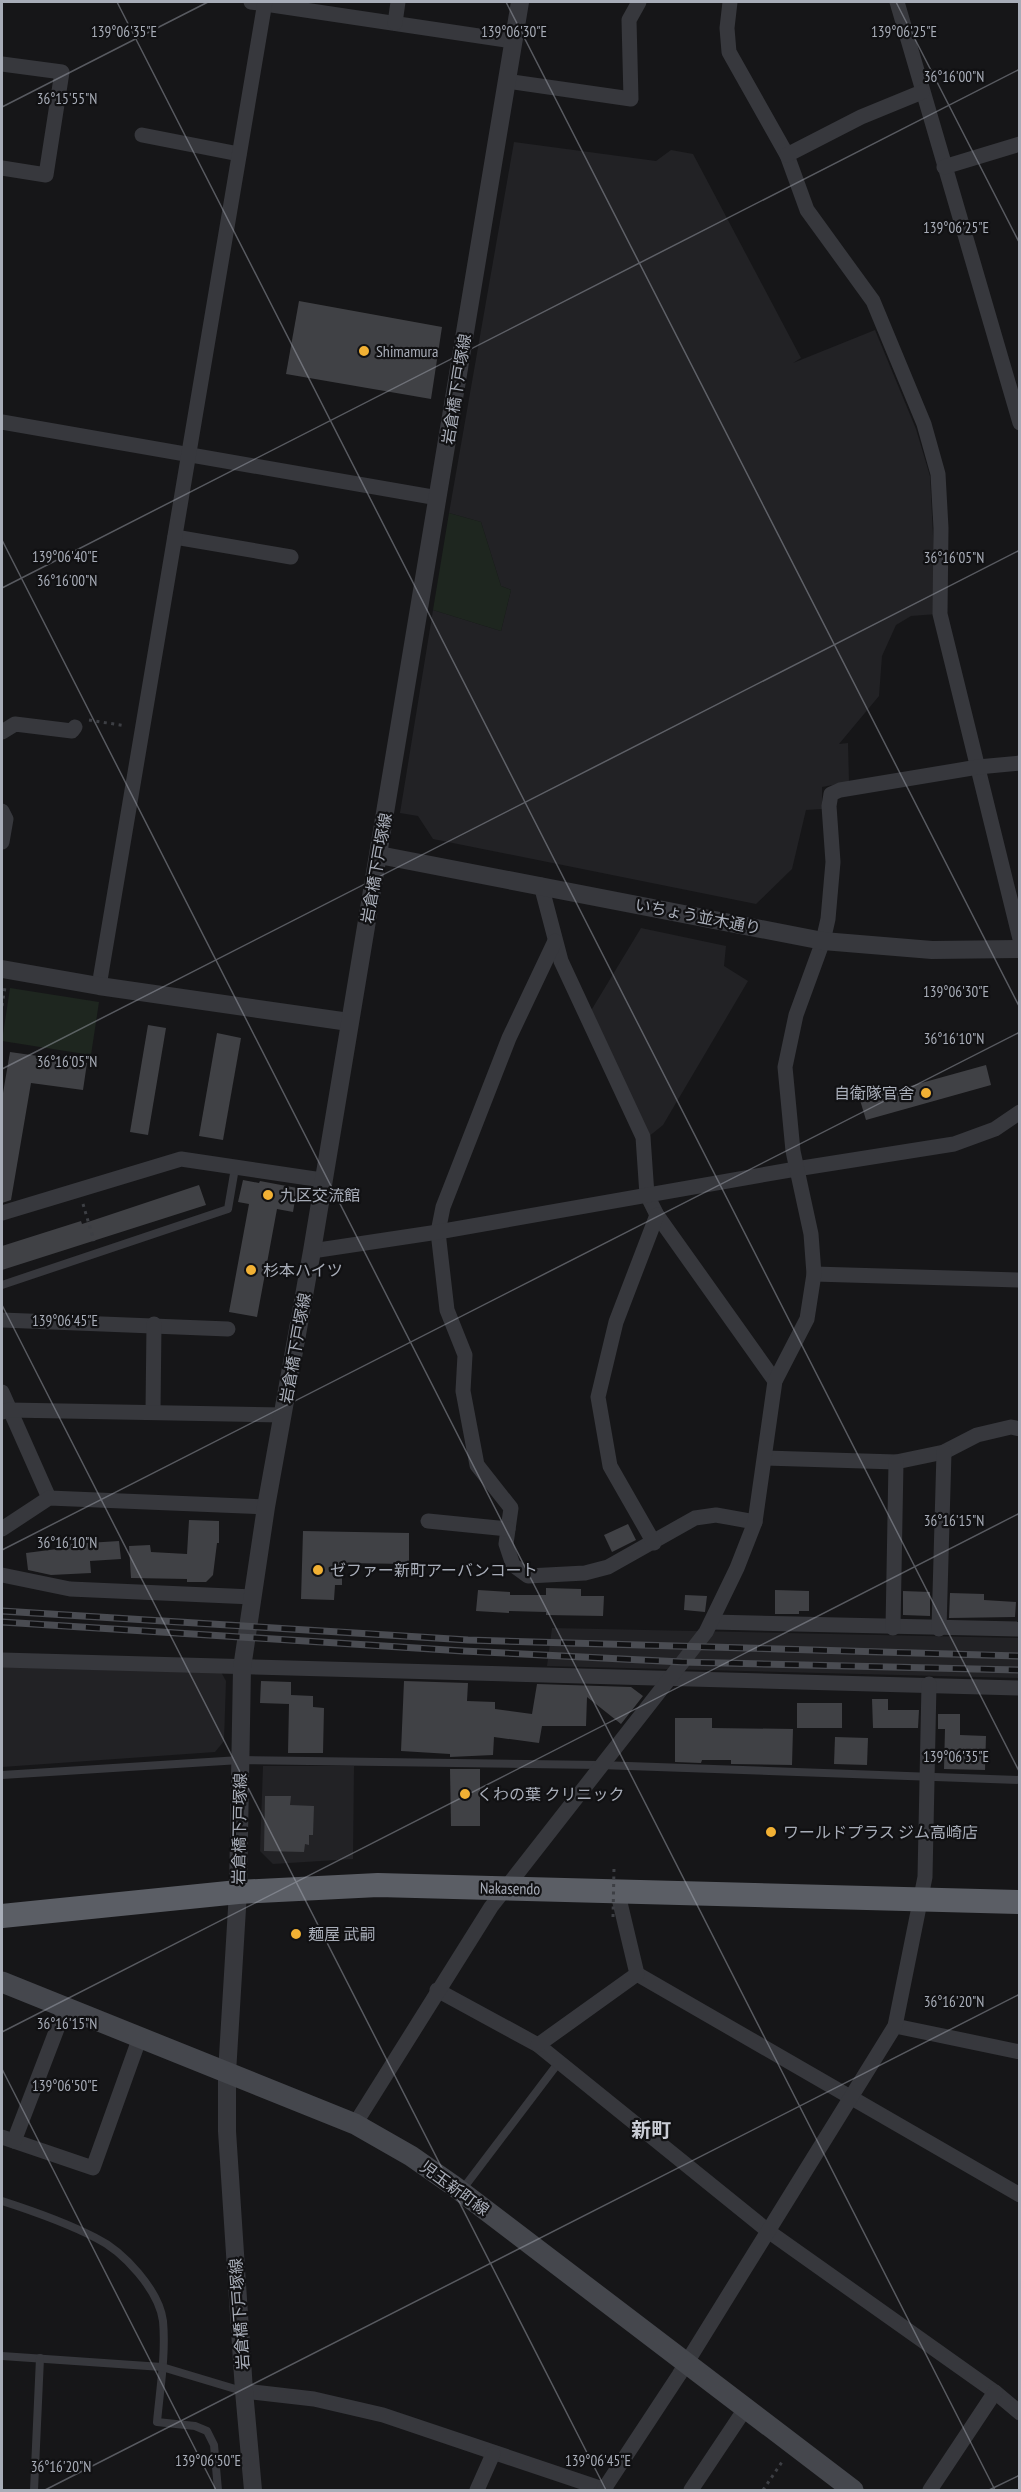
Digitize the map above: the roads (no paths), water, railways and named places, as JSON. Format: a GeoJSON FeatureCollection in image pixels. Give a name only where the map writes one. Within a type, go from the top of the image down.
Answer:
{"type":"FeatureCollection","features":[{"type":"Feature","properties":{"kind":"highway","name":"Nakasendo"},"geometry":{"type":"LineString","coordinates":[[2,1916],[238,1892],[366,1885],[505,1888],[616,1879],[921,1899],[1020,1902]]}},
{"type":"Feature","properties":{"kind":"main road","name":"児玉新町線"},"geometry":{"type":"LineString","coordinates":[[2,1982],[355,2124],[411,2156],[461,2191],[853,2490]]}},
{"type":"Feature","properties":{"kind":"street"},"geometry":{"type":"LineString","coordinates":[[99,987],[239,154],[260,2],[513,41]]}},
{"type":"Feature","properties":{"kind":"street"},"geometry":{"type":"LineString","coordinates":[[395,23],[398,2]]}},
{"type":"Feature","properties":{"kind":"street","name":"岩倉橋下戸塚線"},"geometry":{"type":"LineString","coordinates":[[253,2490],[226,2131],[227,2073],[238,1892],[242,1668],[266,1507],[379,855],[520,2]]}},
{"type":"Feature","properties":{"kind":"street"},"geometry":{"type":"LineString","coordinates":[[506,81],[631,99],[629,20],[639,2]]}},
{"type":"Feature","properties":{"kind":"street"},"geometry":{"type":"LineString","coordinates":[[730,2],[727,28],[729,52],[787,155],[807,210],[873,301],[924,424],[938,474],[941,528],[940,614],[1020,939]]}},
{"type":"Feature","properties":{"kind":"street"},"geometry":{"type":"LineString","coordinates":[[897,2],[1020,423]]}},
{"type":"Feature","properties":{"kind":"street"},"geometry":{"type":"LineString","coordinates":[[2,64],[62,72],[46,175],[2,168]]}},
{"type":"Feature","properties":{"kind":"street"},"geometry":{"type":"LineString","coordinates":[[787,155],[861,117],[922,92]]}},
{"type":"Feature","properties":{"kind":"street"},"geometry":{"type":"LineString","coordinates":[[142,135],[239,154]]}},
{"type":"Feature","properties":{"kind":"street"},"geometry":{"type":"LineString","coordinates":[[944,167],[1020,144]]}},
{"type":"Feature","properties":{"kind":"street"},"geometry":{"type":"LineString","coordinates":[[2,422],[438,498]]}},
{"type":"Feature","properties":{"kind":"street"},"geometry":{"type":"LineString","coordinates":[[175,537],[291,557]]}},
{"type":"Feature","properties":{"kind":"street"},"geometry":{"type":"LineString","coordinates":[[2,732],[15,724],[72,731],[75,727]]}},
{"type":"Feature","properties":{"kind":"street"},"geometry":{"type":"LineString","coordinates":[[355,2124],[437,1990],[505,1888],[712,1622],[756,1522],[775,1381],[807,1319],[814,1274],[811,1234],[796,1169],[785,1067],[796,1015],[823,940],[828,919],[833,862],[829,806],[831,794],[840,789],[978,767],[1020,763]]}},
{"type":"Feature","properties":{"kind":"street"},"geometry":{"type":"LineString","coordinates":[[2,811],[6,819],[2,842]]}},
{"type":"Feature","properties":{"kind":"street","name":"いちょう並木通り"},"geometry":{"type":"LineString","coordinates":[[379,855],[823,940],[932,950],[1020,949]]}},
{"type":"Feature","properties":{"kind":"street"},"geometry":{"type":"LineString","coordinates":[[541,885],[561,961],[643,1137],[647,1195],[657,1215],[775,1381]]}},
{"type":"Feature","properties":{"kind":"street"},"geometry":{"type":"LineString","coordinates":[[555,941],[508,1038],[443,1207],[438,1232],[447,1310],[465,1355],[463,1391],[477,1465],[511,1508],[506,1544],[513,1564],[528,1576],[585,1573],[608,1567],[695,1518],[716,1515],[756,1522]]}},
{"type":"Feature","properties":{"kind":"street"},"geometry":{"type":"LineString","coordinates":[[2,969],[99,987],[349,1022]]}},
{"type":"Feature","properties":{"kind":"street"},"geometry":{"type":"LineString","coordinates":[[312,1251],[438,1232],[796,1169],[954,1144],[995,1129],[1020,1112]]}},
{"type":"Feature","properties":{"kind":"street"},"geometry":{"type":"LineString","coordinates":[[2,1213],[181,1159],[322,1180]]}},
{"type":"Feature","properties":{"kind":"street"},"geometry":{"type":"LineString","coordinates":[[654,1543],[610,1466],[598,1397],[616,1322],[657,1215]]}},
{"type":"Feature","properties":{"kind":"street"},"geometry":{"type":"LineString","coordinates":[[814,1274],[1020,1280]]}},
{"type":"Feature","properties":{"kind":"street"},"geometry":{"type":"LineString","coordinates":[[2,1320],[154,1324],[228,1329]]}},
{"type":"Feature","properties":{"kind":"street"},"geometry":{"type":"LineString","coordinates":[[153,1411],[154,1324]]}},
{"type":"Feature","properties":{"kind":"street"},"geometry":{"type":"LineString","coordinates":[[2,1392],[5,1411],[49,1498]]}},
{"type":"Feature","properties":{"kind":"street"},"geometry":{"type":"LineString","coordinates":[[5,1411],[153,1411],[283,1415]]}},
{"type":"Feature","properties":{"kind":"street"},"geometry":{"type":"LineString","coordinates":[[765,1458],[896,1462],[944,1452],[977,1435],[1011,1427],[1020,1429]]}},
{"type":"Feature","properties":{"kind":"street"},"geometry":{"type":"LineString","coordinates":[[939,1629],[944,1452]]}},
{"type":"Feature","properties":{"kind":"street"},"geometry":{"type":"LineString","coordinates":[[893,1628],[896,1462]]}},
{"type":"Feature","properties":{"kind":"street"},"geometry":{"type":"LineString","coordinates":[[2,1528],[49,1498],[266,1507]]}},
{"type":"Feature","properties":{"kind":"street"},"geometry":{"type":"LineString","coordinates":[[428,1521],[508,1529]]}},
{"type":"Feature","properties":{"kind":"street"},"geometry":{"type":"LineString","coordinates":[[2,1575],[70,1588],[253,1597]]}},
{"type":"Feature","properties":{"kind":"street"},"geometry":{"type":"LineString","coordinates":[[712,1622],[893,1628],[1020,1629]]}},
{"type":"Feature","properties":{"kind":"street"},"geometry":{"type":"LineString","coordinates":[[2,1660],[1020,1688]]}},
{"type":"Feature","properties":{"kind":"street"},"geometry":{"type":"LineString","coordinates":[[244,2391],[314,2399],[383,2415],[605,2490],[687,2363],[895,2026],[925,1877],[929,1684]]}},
{"type":"Feature","properties":{"kind":"street"},"geometry":{"type":"LineString","coordinates":[[616,1879],[637,1974],[1020,2195]]}},
{"type":"Feature","properties":{"kind":"street"},"geometry":{"type":"LineString","coordinates":[[538,2045],[637,1974]]}},
{"type":"Feature","properties":{"kind":"street"},"geometry":{"type":"LineString","coordinates":[[437,1990],[538,2045],[768,2231],[995,2392],[1020,2413]]}},
{"type":"Feature","properties":{"kind":"street"},"geometry":{"type":"LineString","coordinates":[[65,2008],[8,2139],[93,2168],[140,2037]]}},
{"type":"Feature","properties":{"kind":"street"},"geometry":{"type":"LineString","coordinates":[[895,2026],[1020,2052]]}},
{"type":"Feature","properties":{"kind":"street"},"geometry":{"type":"LineString","coordinates":[[930,2490],[995,2392]]}},
{"type":"Feature","properties":{"kind":"street"},"geometry":{"type":"LineString","coordinates":[[691,2490],[745,2409]]}},
{"type":"Feature","properties":{"kind":"street"},"geometry":{"type":"LineString","coordinates":[[477,2490],[493,2454]]}},
{"type":"Feature","properties":{"kind":"lane"},"geometry":{"type":"LineString","coordinates":[[2,1285],[228,1209],[236,1168]]}},
{"type":"Feature","properties":{"kind":"lane"},"geometry":{"type":"LineString","coordinates":[[2,1775],[240,1760],[600,1765],[1020,1780]]}},
{"type":"Feature","properties":{"kind":"lane"},"geometry":{"type":"LineString","coordinates":[[461,2191],[559,2062]]}},
{"type":"Feature","properties":{"kind":"lane"},"geometry":{"type":"LineString","coordinates":[[2,2201],[97,2238],[136,2269],[153,2295],[162,2319],[162,2367],[157,2422],[195,2426],[207,2431],[214,2445],[218,2490]]}},
{"type":"Feature","properties":{"kind":"lane"},"geometry":{"type":"LineString","coordinates":[[2,2356],[162,2367],[244,2391]]}},
{"type":"Feature","properties":{"kind":"lane"},"geometry":{"type":"LineString","coordinates":[[34,2490],[40,2358]]}},
{"type":"Feature","properties":{"kind":"railway"},"geometry":{"type":"LineString","coordinates":[[2,1611],[468,1640],[1020,1656]]}},
{"type":"Feature","properties":{"kind":"railway"},"geometry":{"type":"LineString","coordinates":[[2,1622],[463,1651],[682,1662],[1020,1670]]}},
{"type":"Feature","properties":{"kind":"place","name":"Shimamura"},"geometry":{"type":"Point","coordinates":[364,351]}},
{"type":"Feature","properties":{"kind":"place","name":"自衛隊官舎"},"geometry":{"type":"Point","coordinates":[926,1093]}},
{"type":"Feature","properties":{"kind":"place","name":"九区交流館"},"geometry":{"type":"Point","coordinates":[268,1195]}},
{"type":"Feature","properties":{"kind":"place","name":"杉本ハイツ"},"geometry":{"type":"Point","coordinates":[251,1270]}},
{"type":"Feature","properties":{"kind":"place","name":"ゼファー新町アーバンコート"},"geometry":{"type":"Point","coordinates":[318,1570]}},
{"type":"Feature","properties":{"kind":"place","name":"くわの葉 クリニック"},"geometry":{"type":"Point","coordinates":[465,1794]}},
{"type":"Feature","properties":{"kind":"place","name":"ワールドプラス ジム高崎店"},"geometry":{"type":"Point","coordinates":[771,1832]}},
{"type":"Feature","properties":{"kind":"place","name":"麺屋 武嗣"},"geometry":{"type":"Point","coordinates":[296,1934]}},
{"type":"Feature","properties":{"kind":"district","name":"新町"},"geometry":{"type":"Point","coordinates":[651,2130]}}]}
